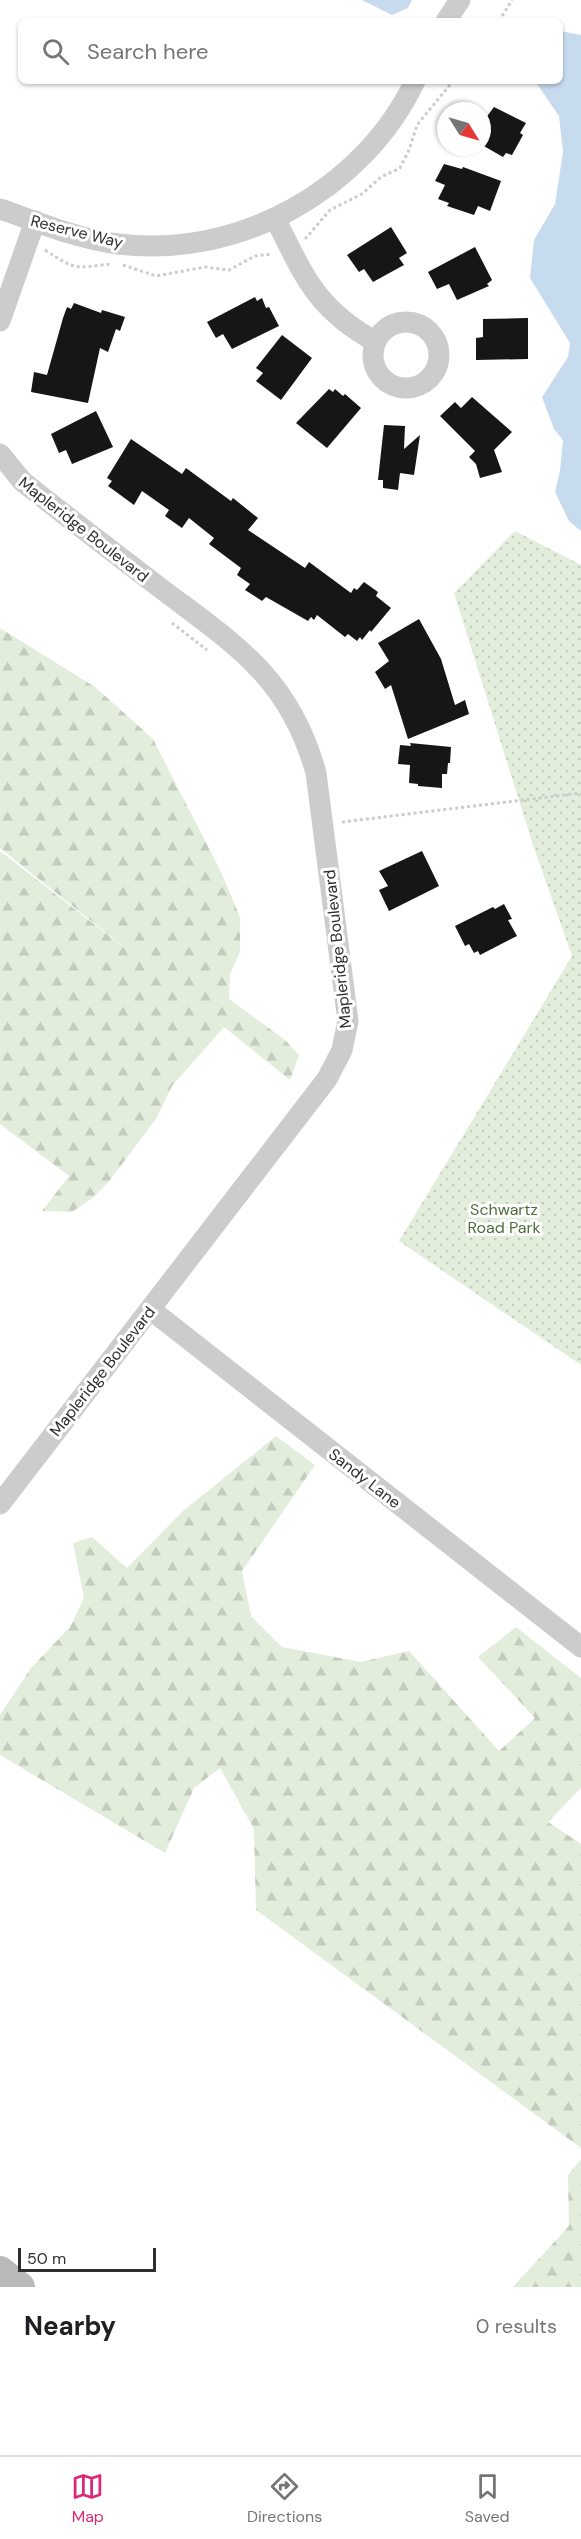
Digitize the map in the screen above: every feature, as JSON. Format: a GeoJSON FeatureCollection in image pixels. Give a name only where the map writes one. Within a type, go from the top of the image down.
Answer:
{"type":"FeatureCollection","features":[{"type":"Feature","properties":{"kind":"street"},"geometry":{"type":"LineString","coordinates":[[448,18],[460,0]]}},
{"type":"Feature","properties":{"kind":"street","name":"Reserve Way"},"geometry":{"type":"LineString","coordinates":[[0,209],[118,244],[158,245],[212,239],[243,231],[275,218],[322,191],[362,157],[394,118],[413,84]]}},
{"type":"Feature","properties":{"kind":"street"},"geometry":{"type":"LineString","coordinates":[[275,218],[306,280],[318,297],[342,321],[376,342]]}},
{"type":"Feature","properties":{"kind":"street"},"geometry":{"type":"LineString","coordinates":[[0,321],[35,221]]}},
{"type":"Feature","properties":{"kind":"street","name":"Mapleridge Boulevard"},"geometry":{"type":"LineString","coordinates":[[0,454],[22,482],[220,633],[257,664],[284,699],[307,742],[316,773],[348,1021],[342,1050],[327,1079],[0,1504]]}},
{"type":"Feature","properties":{"kind":"street","name":"Sandy Lane"},"geometry":{"type":"LineString","coordinates":[[150,1309],[581,1647]]}},
{"type":"Feature","properties":{"kind":"street"},"geometry":{"type":"LineString","coordinates":[[0,2271],[20,2287]]}},
{"type":"Feature","properties":{"kind":"path"},"geometry":{"type":"LineString","coordinates":[[501,18],[512,0]]}},
{"type":"Feature","properties":{"kind":"path"},"geometry":{"type":"LineString","coordinates":[[170,621],[191,640],[211,652]]}},
{"type":"Feature","properties":{"kind":"path"},"geometry":{"type":"LineString","coordinates":[[323,824],[581,793]]}},
{"type":"Feature","properties":{"kind":"green space","name":"Schwartz Road Park"},"geometry":{"type":"Polygon","coordinates":[[[515,531],[581,565],[581,1365],[399,1241],[572,956],[532,842],[454,593],[515,531]]]}},
{"type":"Feature","properties":{"kind":"green space"},"geometry":{"type":"Polygon","coordinates":[[[0,628],[95,687],[153,739],[220,870],[240,917],[240,952],[230,974],[229,999],[285,1040],[299,1055],[290,1080],[224,1027],[172,1086],[156,1119],[110,1180],[94,1197],[72,1212],[42,1211],[69,1176],[0,1124],[0,851],[140,960],[0,848],[0,628]]]}},
{"type":"Feature","properties":{"kind":"green space"},"geometry":{"type":"Polygon","coordinates":[[[276,1436],[315,1465],[242,1571],[251,1616],[282,1647],[361,1662],[409,1651],[499,1751],[535,1718],[478,1657],[516,1627],[581,1678],[581,1788],[548,1822],[581,1844],[581,2148],[256,1910],[254,1829],[220,1768],[194,1788],[165,1853],[0,1755],[0,1715],[31,1668],[70,1627],[84,1598],[73,1543],[92,1537],[127,1568],[183,1511],[276,1436]]]}},
{"type":"Feature","properties":{"kind":"green space"},"geometry":{"type":"Polygon","coordinates":[[[581,2159],[581,2287],[513,2287],[569,2226],[568,2175],[581,2159]]]}},
{"type":"Feature","properties":{"kind":"water"},"geometry":{"type":"Polygon","coordinates":[[[362,0],[412,0],[408,8],[392,15],[362,0]]]}},
{"type":"Feature","properties":{"kind":"water"},"geometry":{"type":"Polygon","coordinates":[[[563,32],[581,35],[581,531],[569,521],[555,492],[563,440],[554,429],[542,397],[568,357],[570,343],[530,278],[534,240],[555,204],[563,152],[559,116],[537,84],[563,84],[563,32]]]}},
{"type":"Feature","properties":{"kind":"building"},"geometry":{"type":"Polygon","coordinates":[[[494,107],[526,123],[520,133],[523,135],[512,155],[506,153],[503,157],[491,150],[491,111],[494,107]]]}},
{"type":"Feature","properties":{"kind":"building"},"geometry":{"type":"Polygon","coordinates":[[[444,164],[462,169],[463,167],[501,181],[490,211],[478,206],[474,215],[447,206],[449,203],[438,199],[445,185],[435,181],[444,164]]]}},
{"type":"Feature","properties":{"kind":"building"},"geometry":{"type":"Polygon","coordinates":[[[391,227],[407,253],[399,258],[404,265],[373,282],[364,269],[359,272],[347,255],[391,227]]]}},
{"type":"Feature","properties":{"kind":"building"},"geometry":{"type":"Polygon","coordinates":[[[475,247],[492,280],[487,284],[489,286],[457,300],[449,284],[437,289],[428,272],[475,247]]]}},
{"type":"Feature","properties":{"kind":"building"},"geometry":{"type":"Polygon","coordinates":[[[255,297],[257,301],[262,298],[279,326],[232,349],[223,334],[216,338],[207,322],[255,297]]]}},
{"type":"Feature","properties":{"kind":"building"},"geometry":{"type":"Polygon","coordinates":[[[74,303],[101,313],[102,310],[125,317],[120,331],[116,329],[108,352],[100,348],[88,403],[31,392],[34,372],[47,375],[67,307],[71,309],[74,303]]]}},
{"type":"Feature","properties":{"kind":"building"},"geometry":{"type":"Polygon","coordinates":[[[528,318],[528,359],[476,360],[476,338],[483,337],[483,319],[528,318]]]}},
{"type":"Feature","properties":{"kind":"building"},"geometry":{"type":"Polygon","coordinates":[[[282,335],[312,358],[281,400],[256,381],[263,373],[256,368],[282,335]]]}},
{"type":"Feature","properties":{"kind":"building"},"geometry":{"type":"Polygon","coordinates":[[[329,389],[333,392],[335,389],[343,396],[345,394],[361,408],[327,448],[296,423],[329,389]]]}},
{"type":"Feature","properties":{"kind":"building"},"geometry":{"type":"Polygon","coordinates":[[[472,397],[512,432],[494,450],[502,472],[480,478],[476,464],[469,457],[475,451],[440,416],[455,402],[461,408],[472,397]]]}},
{"type":"Feature","properties":{"kind":"building"},"geometry":{"type":"Polygon","coordinates":[[[96,411],[113,447],[72,464],[66,450],[59,453],[51,434],[96,411]]]}},
{"type":"Feature","properties":{"kind":"building"},"geometry":{"type":"Polygon","coordinates":[[[384,425],[405,426],[404,449],[420,435],[414,475],[400,473],[398,490],[383,488],[383,480],[378,480],[384,425]]]}},
{"type":"Feature","properties":{"kind":"building"},"geometry":{"type":"Polygon","coordinates":[[[131,439],[182,474],[186,468],[231,501],[233,498],[258,518],[248,530],[305,568],[309,562],[351,593],[354,588],[357,590],[364,582],[378,592],[376,596],[391,608],[371,632],[370,630],[362,640],[360,637],[357,641],[348,634],[345,637],[317,615],[314,620],[311,617],[308,621],[266,597],[262,601],[245,590],[250,584],[237,575],[241,568],[209,544],[214,538],[189,518],[182,528],[165,516],[169,510],[142,491],[134,505],[108,486],[112,481],[107,478],[131,439]]]}},
{"type":"Feature","properties":{"kind":"building"},"geometry":{"type":"Polygon","coordinates":[[[419,619],[441,659],[455,705],[465,700],[469,714],[408,739],[391,685],[385,689],[375,672],[389,661],[378,643],[419,619]]]}},
{"type":"Feature","properties":{"kind":"building"},"geometry":{"type":"Polygon","coordinates":[[[410,743],[451,747],[447,774],[442,774],[442,788],[409,783],[410,765],[398,764],[400,745],[411,746],[410,743]]]}},
{"type":"Feature","properties":{"kind":"building"},"geometry":{"type":"Polygon","coordinates":[[[422,851],[439,886],[389,911],[379,890],[388,886],[379,871],[422,851]]]}},
{"type":"Feature","properties":{"kind":"building"},"geometry":{"type":"Polygon","coordinates":[[[504,904],[512,919],[508,920],[517,936],[480,955],[478,951],[474,953],[469,944],[465,946],[455,926],[504,904]]]}}]}
